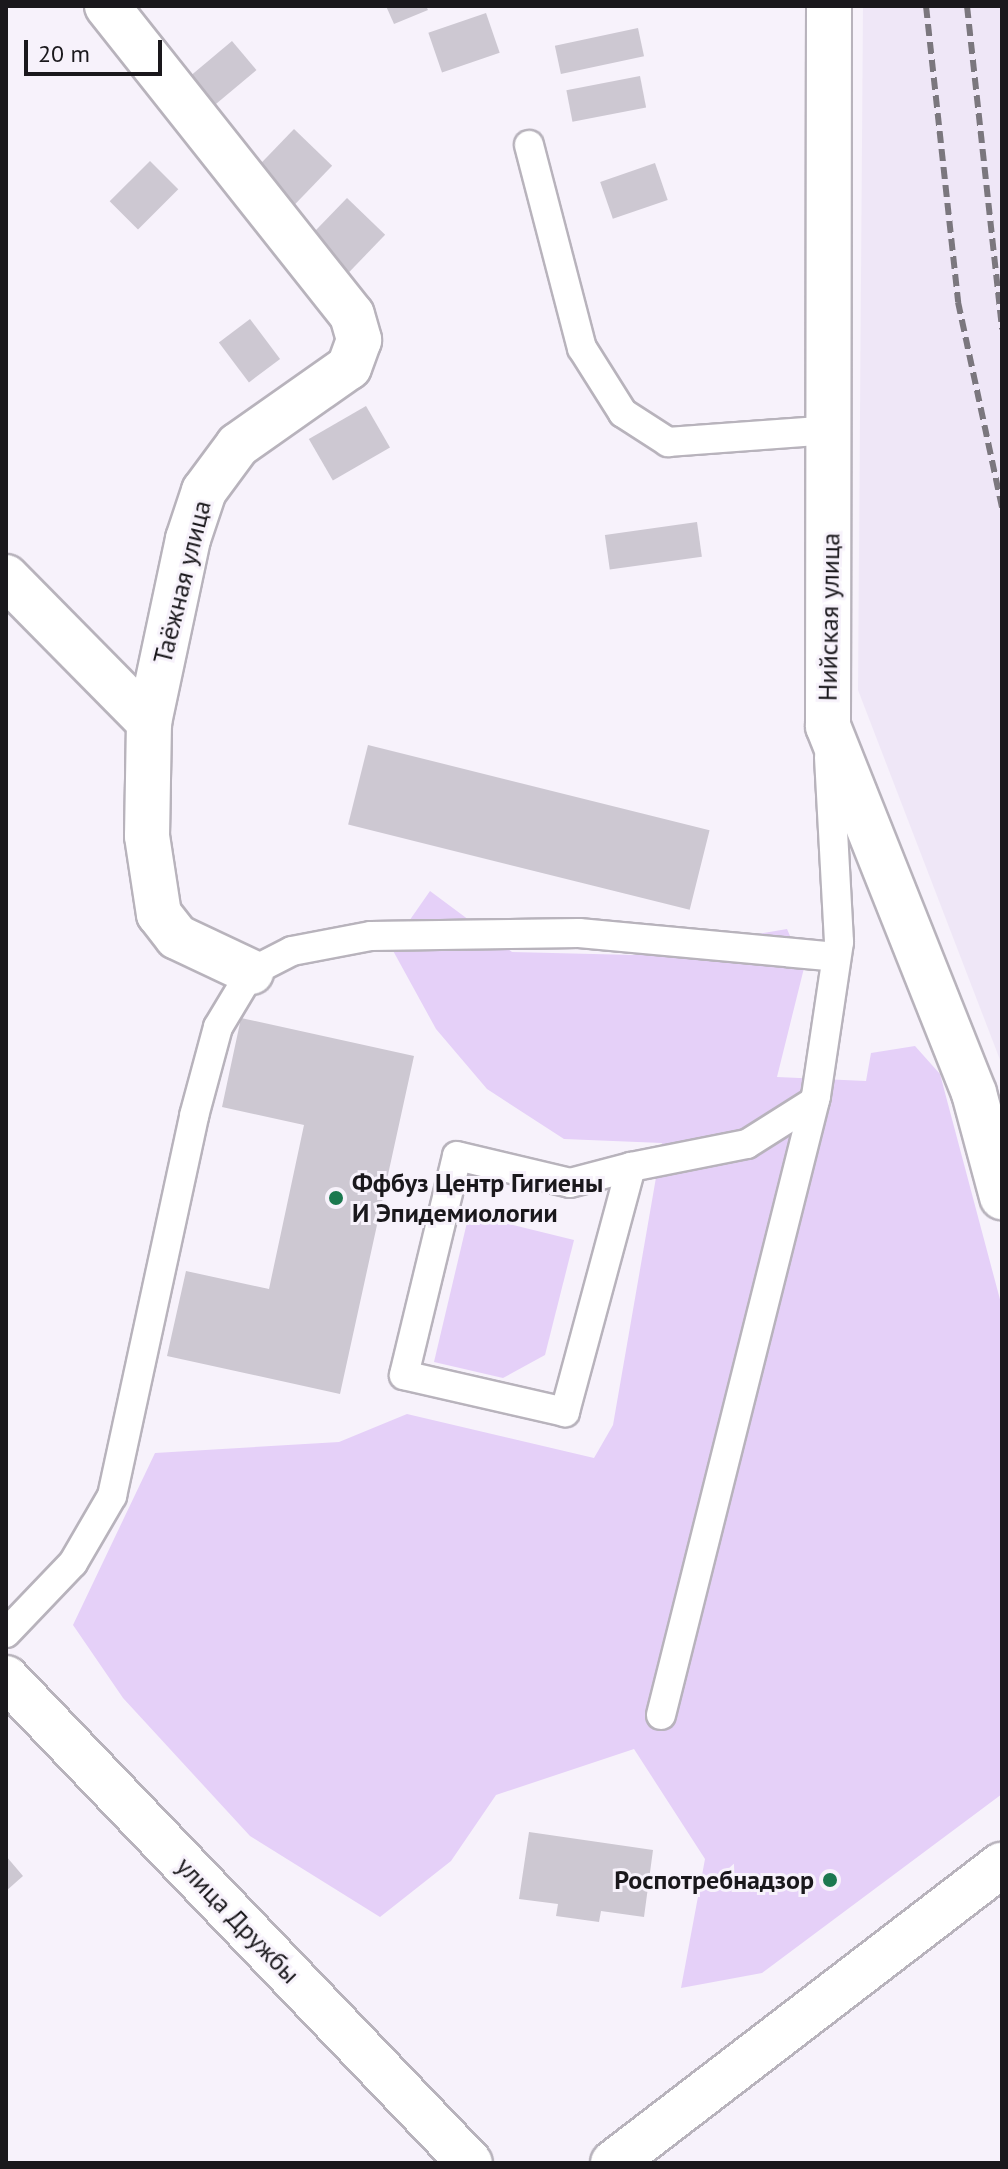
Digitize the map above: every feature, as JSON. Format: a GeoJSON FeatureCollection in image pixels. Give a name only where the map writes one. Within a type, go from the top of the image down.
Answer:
{"type":"FeatureCollection","features":[{"type":"Feature","properties":{"kind":"street","name":"Таёжная улица"},"geometry":{"type":"LineString","coordinates":[[107,6],[352,315],[359,340],[349,367],[248,436],[204,491],[188,539],[149,722],[147,836],[159,914],[177,937],[251,972]]}},
{"type":"Feature","properties":{"kind":"street","name":"Нийская улица"},"geometry":{"type":"LineString","coordinates":[[829,6],[828,726],[974,1093],[1002,1197]]}},
{"type":"Feature","properties":{"kind":"street"},"geometry":{"type":"LineString","coordinates":[[6,577],[149,722]]}},
{"type":"Feature","properties":{"kind":"street","name":"улица Дружбы"},"geometry":{"type":"LineString","coordinates":[[6,1678],[470,2163]]}},
{"type":"Feature","properties":{"kind":"street"},"geometry":{"type":"LineString","coordinates":[[613,2163],[1002,1865]]}},
{"type":"Feature","properties":{"kind":"lane"},"geometry":{"type":"LineString","coordinates":[[529,145],[582,348],[623,413],[668,442],[830,430]]}},
{"type":"Feature","properties":{"kind":"lane"},"geometry":{"type":"LineString","coordinates":[[661,1715],[815,1101],[836,957],[828,726]]}},
{"type":"Feature","properties":{"kind":"lane"},"geometry":{"type":"LineString","coordinates":[[6,1633],[73,1563],[112,1496],[194,1116],[218,1027],[251,972],[292,951],[371,936],[579,933],[836,957]]}},
{"type":"Feature","properties":{"kind":"lane"},"geometry":{"type":"LineString","coordinates":[[631,1167],[565,1412],[404,1375],[457,1156],[570,1183],[631,1167],[747,1144],[815,1101]]}},
{"type":"Feature","properties":{"kind":"shaded area"},"geometry":{"type":"Polygon","coordinates":[[[863,6],[1002,6],[1002,1065],[858,690],[863,6]]]}},
{"type":"Feature","properties":{"kind":"shaded area"},"geometry":{"type":"Polygon","coordinates":[[[430,891],[512,952],[634,955],[787,929],[804,968],[777,1077],[866,1081],[871,1053],[915,1046],[940,1074],[1002,1307],[1002,1794],[762,1973],[681,1988],[705,1859],[634,1749],[496,1795],[451,1861],[380,1917],[250,1836],[123,1698],[73,1625],[155,1453],[339,1442],[407,1414],[594,1458],[613,1425],[662,1143],[564,1139],[487,1089],[436,1029],[391,947],[430,891]]]}},
{"type":"Feature","properties":{"kind":"shaded area"},"geometry":{"type":"Polygon","coordinates":[[[469,1214],[574,1240],[545,1355],[503,1378],[434,1362],[469,1214]]]}},
{"type":"Feature","properties":{"kind":"building"},"geometry":{"type":"Polygon","coordinates":[[[386,6],[426,6],[428,10],[394,24],[386,6]]]}},
{"type":"Feature","properties":{"kind":"building"},"geometry":{"type":"Polygon","coordinates":[[[486,13],[500,53],[442,73],[428,33],[486,13]]]}},
{"type":"Feature","properties":{"kind":"building"},"geometry":{"type":"Polygon","coordinates":[[[638,28],[644,56],[561,74],[555,46],[638,28]]]}},
{"type":"Feature","properties":{"kind":"building"},"geometry":{"type":"Polygon","coordinates":[[[232,41],[256,70],[208,111],[184,81],[232,41]]]}},
{"type":"Feature","properties":{"kind":"building"},"geometry":{"type":"Polygon","coordinates":[[[640,76],[646,107],[572,122],[566,90],[640,76]]]}},
{"type":"Feature","properties":{"kind":"building"},"geometry":{"type":"Polygon","coordinates":[[[294,129],[332,166],[289,210],[251,174],[294,129]]]}},
{"type":"Feature","properties":{"kind":"building"},"geometry":{"type":"Polygon","coordinates":[[[150,161],[178,189],[138,230],[110,201],[150,161]]]}},
{"type":"Feature","properties":{"kind":"building"},"geometry":{"type":"Polygon","coordinates":[[[655,163],[668,200],[613,219],[600,182],[655,163]]]}},
{"type":"Feature","properties":{"kind":"building"},"geometry":{"type":"Polygon","coordinates":[[[347,198],[385,235],[342,279],[304,243],[347,198]]]}},
{"type":"Feature","properties":{"kind":"building"},"geometry":{"type":"Polygon","coordinates":[[[250,319],[280,359],[249,382],[219,342],[250,319]]]}},
{"type":"Feature","properties":{"kind":"building"},"geometry":{"type":"Polygon","coordinates":[[[366,406],[390,448],[333,481],[309,439],[366,406]]]}},
{"type":"Feature","properties":{"kind":"building"},"geometry":{"type":"Polygon","coordinates":[[[697,522],[702,557],[610,570],[605,535],[697,522]]]}},
{"type":"Feature","properties":{"kind":"building"},"geometry":{"type":"Polygon","coordinates":[[[368,745],[710,830],[690,910],[348,825],[368,745]]]}},
{"type":"Feature","properties":{"kind":"building","name":"Ффбуз Центр Гигиены И Эпидемиологии"},"geometry":{"type":"Polygon","coordinates":[[[241,1018],[414,1056],[340,1394],[167,1356],[186,1271],[269,1289],[304,1125],[222,1107],[241,1018]]]}},
{"type":"Feature","properties":{"kind":"building"},"geometry":{"type":"Polygon","coordinates":[[[529,1832],[653,1850],[644,1917],[601,1911],[599,1922],[556,1916],[558,1904],[519,1899],[529,1832]]]}},
{"type":"Feature","properties":{"kind":"building"},"geometry":{"type":"Polygon","coordinates":[[[6,1856],[23,1876],[6,1891],[6,1856]]]}},
{"type":"Feature","properties":{"kind":"railway"},"geometry":{"type":"LineString","coordinates":[[926,6],[958,302],[1002,507]]}},
{"type":"Feature","properties":{"kind":"railway"},"geometry":{"type":"LineString","coordinates":[[967,6],[1002,329]]}},
{"type":"Feature","properties":{"kind":"place","name":"Ффбуз Центр Гигиены И Эпидемиологии"},"geometry":{"type":"Point","coordinates":[336,1198]}},
{"type":"Feature","properties":{"kind":"place","name":"Роспотребнадзор"},"geometry":{"type":"Point","coordinates":[830,1880]}}]}
